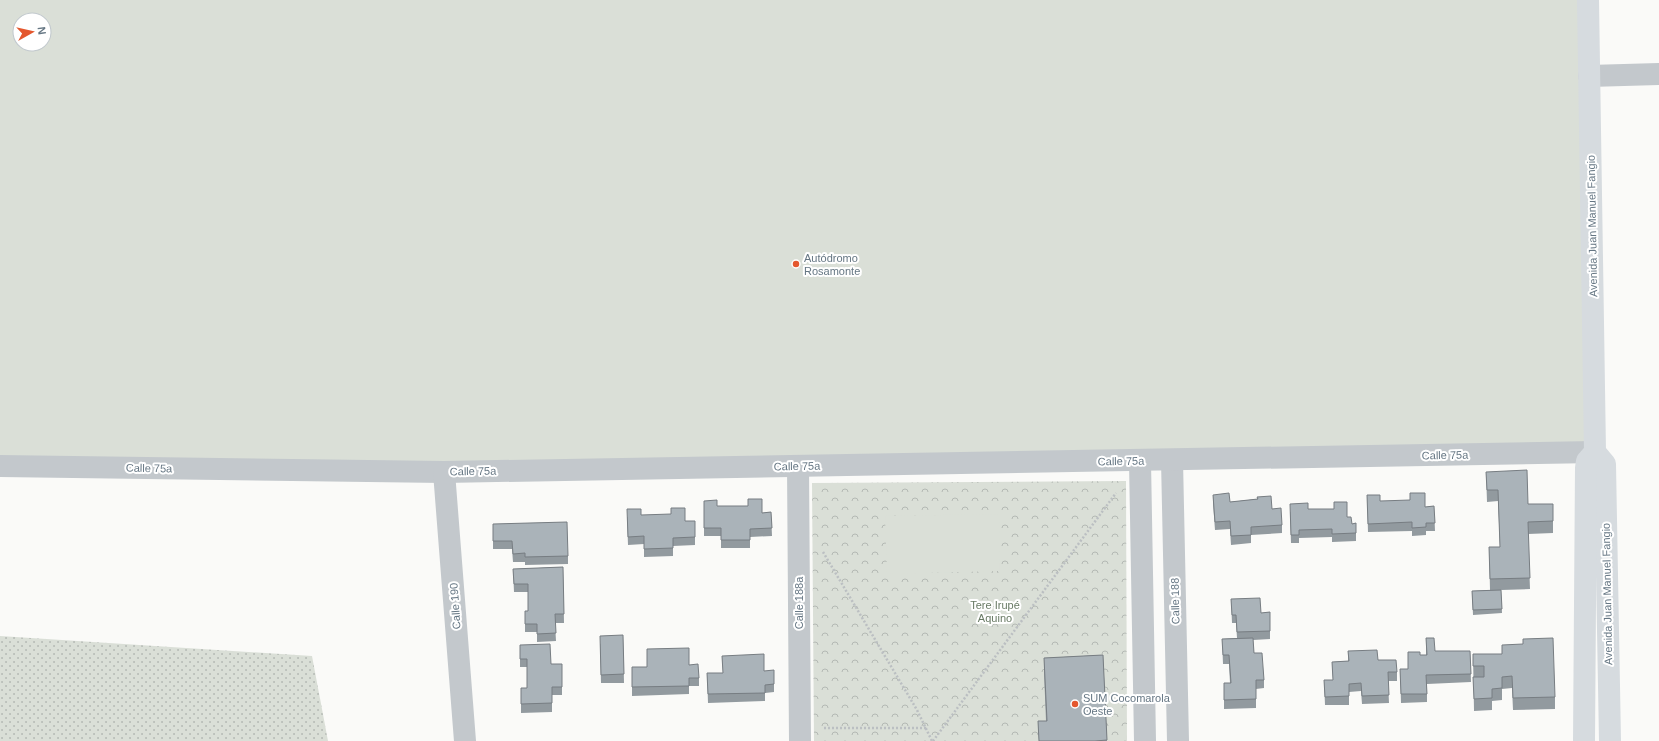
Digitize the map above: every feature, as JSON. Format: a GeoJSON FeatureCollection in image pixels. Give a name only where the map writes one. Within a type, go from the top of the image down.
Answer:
{"type":"FeatureCollection","features":[{"type":"Feature","properties":{"kind":"main road","name":"Avenida Juan Manuel Fangio"},"geometry":{"type":"LineString","coordinates":[[1588,0],[1595,452],[1605,464],[1610,741]]}},
{"type":"Feature","properties":{"kind":"main road","name":"Avenida Juan Manuel Fangio"},"geometry":{"type":"LineString","coordinates":[[1584,741],[1586,468],[1587,461],[1595,452]]}},
{"type":"Feature","properties":{"kind":"street"},"geometry":{"type":"LineString","coordinates":[[1589,76],[1659,74]]}},
{"type":"Feature","properties":{"kind":"street","name":"Calle 75a"},"geometry":{"type":"LineString","coordinates":[[0,466],[444,472],[1595,452]]}},
{"type":"Feature","properties":{"kind":"street","name":"Calle 188"},"geometry":{"type":"LineString","coordinates":[[1172,460],[1178,741]]}},
{"type":"Feature","properties":{"kind":"street"},"geometry":{"type":"LineString","coordinates":[[1140,461],[1145,741]]}},
{"type":"Feature","properties":{"kind":"street","name":"Calle 188a"},"geometry":{"type":"LineString","coordinates":[[798,466],[799,734]]}},
{"type":"Feature","properties":{"kind":"street","name":"Calle 190"},"geometry":{"type":"LineString","coordinates":[[444,472],[465,741]]}},
{"type":"Feature","properties":{"kind":"path"},"geometry":{"type":"LineString","coordinates":[[822,550],[918,710],[932,741],[1117,493]]}},
{"type":"Feature","properties":{"kind":"path"},"geometry":{"type":"LineString","coordinates":[[799,734],[926,728]]}},
{"type":"Feature","properties":{"kind":"green space","name":"Autódromo Rosamonte"},"geometry":{"type":"Polygon","coordinates":[[[0,0],[1588,0],[1595,452],[0,472],[0,0]]]}},
{"type":"Feature","properties":{"kind":"green space","name":"Tere Irupé Aquino"},"geometry":{"type":"Polygon","coordinates":[[[1126,481],[1127,741],[814,741],[812,483],[1126,481]]]}},
{"type":"Feature","properties":{"kind":"green space"},"geometry":{"type":"Polygon","coordinates":[[[999,514],[1000,571],[887,574],[885,516],[999,514]]]}},
{"type":"Feature","properties":{"kind":"green space"},"geometry":{"type":"Polygon","coordinates":[[[0,636],[312,656],[328,741],[0,741],[0,636]]]}},
{"type":"Feature","properties":{"kind":"building"},"geometry":{"type":"Polygon","coordinates":[[[1527,470],[1528,504],[1553,504],[1553,521],[1528,522],[1530,578],[1490,579],[1489,547],[1500,547],[1498,490],[1487,490],[1486,472],[1527,470]]]}},
{"type":"Feature","properties":{"kind":"building"},"geometry":{"type":"Polygon","coordinates":[[[1229,493],[1230,502],[1271,496],[1272,509],[1281,508],[1282,525],[1251,527],[1251,535],[1231,536],[1230,521],[1215,522],[1213,495],[1229,493]]]}},
{"type":"Feature","properties":{"kind":"building"},"geometry":{"type":"Polygon","coordinates":[[[1410,493],[1425,493],[1425,507],[1434,506],[1435,523],[1426,523],[1426,527],[1412,528],[1412,522],[1368,524],[1367,495],[1380,495],[1380,501],[1410,500],[1410,493]]]}},
{"type":"Feature","properties":{"kind":"building"},"geometry":{"type":"Polygon","coordinates":[[[748,499],[762,499],[762,513],[771,512],[772,528],[750,529],[750,540],[721,540],[721,528],[704,528],[704,501],[717,500],[717,506],[748,506],[748,499]]]}},
{"type":"Feature","properties":{"kind":"building"},"geometry":{"type":"Polygon","coordinates":[[[1334,502],[1347,502],[1347,517],[1351,517],[1352,524],[1356,523],[1356,533],[1332,534],[1332,529],[1299,530],[1299,535],[1291,535],[1290,504],[1308,503],[1308,509],[1334,509],[1334,502]]]}},
{"type":"Feature","properties":{"kind":"building"},"geometry":{"type":"Polygon","coordinates":[[[671,508],[685,508],[685,521],[695,521],[695,537],[673,538],[673,548],[644,549],[644,536],[628,537],[627,509],[641,509],[641,515],[671,514],[671,508]]]}},
{"type":"Feature","properties":{"kind":"building"},"geometry":{"type":"Polygon","coordinates":[[[567,522],[568,556],[525,557],[525,553],[513,554],[512,541],[493,541],[493,524],[567,522]]]}},
{"type":"Feature","properties":{"kind":"building"},"geometry":{"type":"Polygon","coordinates":[[[563,567],[564,614],[555,614],[556,633],[537,634],[537,624],[525,624],[525,611],[528,611],[528,584],[514,584],[513,569],[563,567]]]}},
{"type":"Feature","properties":{"kind":"building"},"geometry":{"type":"Polygon","coordinates":[[[1501,590],[1502,609],[1473,610],[1472,591],[1501,590]]]}},
{"type":"Feature","properties":{"kind":"building"},"geometry":{"type":"Polygon","coordinates":[[[1260,598],[1261,613],[1270,612],[1270,631],[1237,632],[1236,615],[1232,615],[1231,599],[1260,598]]]}},
{"type":"Feature","properties":{"kind":"building"},"geometry":{"type":"Polygon","coordinates":[[[623,635],[624,674],[601,675],[600,636],[623,635]]]}},
{"type":"Feature","properties":{"kind":"building"},"geometry":{"type":"Polygon","coordinates":[[[1253,638],[1254,653],[1262,653],[1264,680],[1256,680],[1256,699],[1224,700],[1224,683],[1231,683],[1229,655],[1223,655],[1222,639],[1253,638]]]}},
{"type":"Feature","properties":{"kind":"building"},"geometry":{"type":"Polygon","coordinates":[[[1426,638],[1434,638],[1435,651],[1470,651],[1471,674],[1426,675],[1427,694],[1401,694],[1400,669],[1408,669],[1408,652],[1420,652],[1420,655],[1427,655],[1426,638]]]}},
{"type":"Feature","properties":{"kind":"building"},"geometry":{"type":"Polygon","coordinates":[[[1553,638],[1555,697],[1513,698],[1512,676],[1502,677],[1502,688],[1492,689],[1492,698],[1474,699],[1473,677],[1484,677],[1484,666],[1473,666],[1473,654],[1502,654],[1502,645],[1523,644],[1523,639],[1553,638]]]}},
{"type":"Feature","properties":{"kind":"building"},"geometry":{"type":"Polygon","coordinates":[[[550,644],[551,664],[562,664],[562,687],[552,687],[552,703],[521,704],[521,688],[527,688],[527,659],[520,659],[520,645],[550,644]]]}},
{"type":"Feature","properties":{"kind":"building"},"geometry":{"type":"Polygon","coordinates":[[[689,648],[689,665],[698,664],[699,678],[689,678],[689,686],[632,687],[632,667],[647,667],[647,649],[689,648]]]}},
{"type":"Feature","properties":{"kind":"building"},"geometry":{"type":"Polygon","coordinates":[[[1377,650],[1378,660],[1396,660],[1397,672],[1388,672],[1389,695],[1362,696],[1361,683],[1349,684],[1349,696],[1325,697],[1324,680],[1333,680],[1332,662],[1349,661],[1348,651],[1377,650]]]}},
{"type":"Feature","properties":{"kind":"building"},"geometry":{"type":"Polygon","coordinates":[[[764,654],[764,671],[774,670],[774,684],[765,685],[765,693],[708,694],[707,673],[723,673],[722,656],[764,654]]]}},
{"type":"Feature","properties":{"kind":"building","name":"SUM Cocomarola Oeste"},"geometry":{"type":"Polygon","coordinates":[[[1103,655],[1107,740],[1039,741],[1038,721],[1047,721],[1044,658],[1103,655]]]}},
{"type":"Feature","properties":{"kind":"place","name":"Autódromo Rosamonte"},"geometry":{"type":"Point","coordinates":[796,264]}},
{"type":"Feature","properties":{"kind":"place","name":"SUM Cocomarola Oeste"},"geometry":{"type":"Point","coordinates":[1075,704]}}]}
